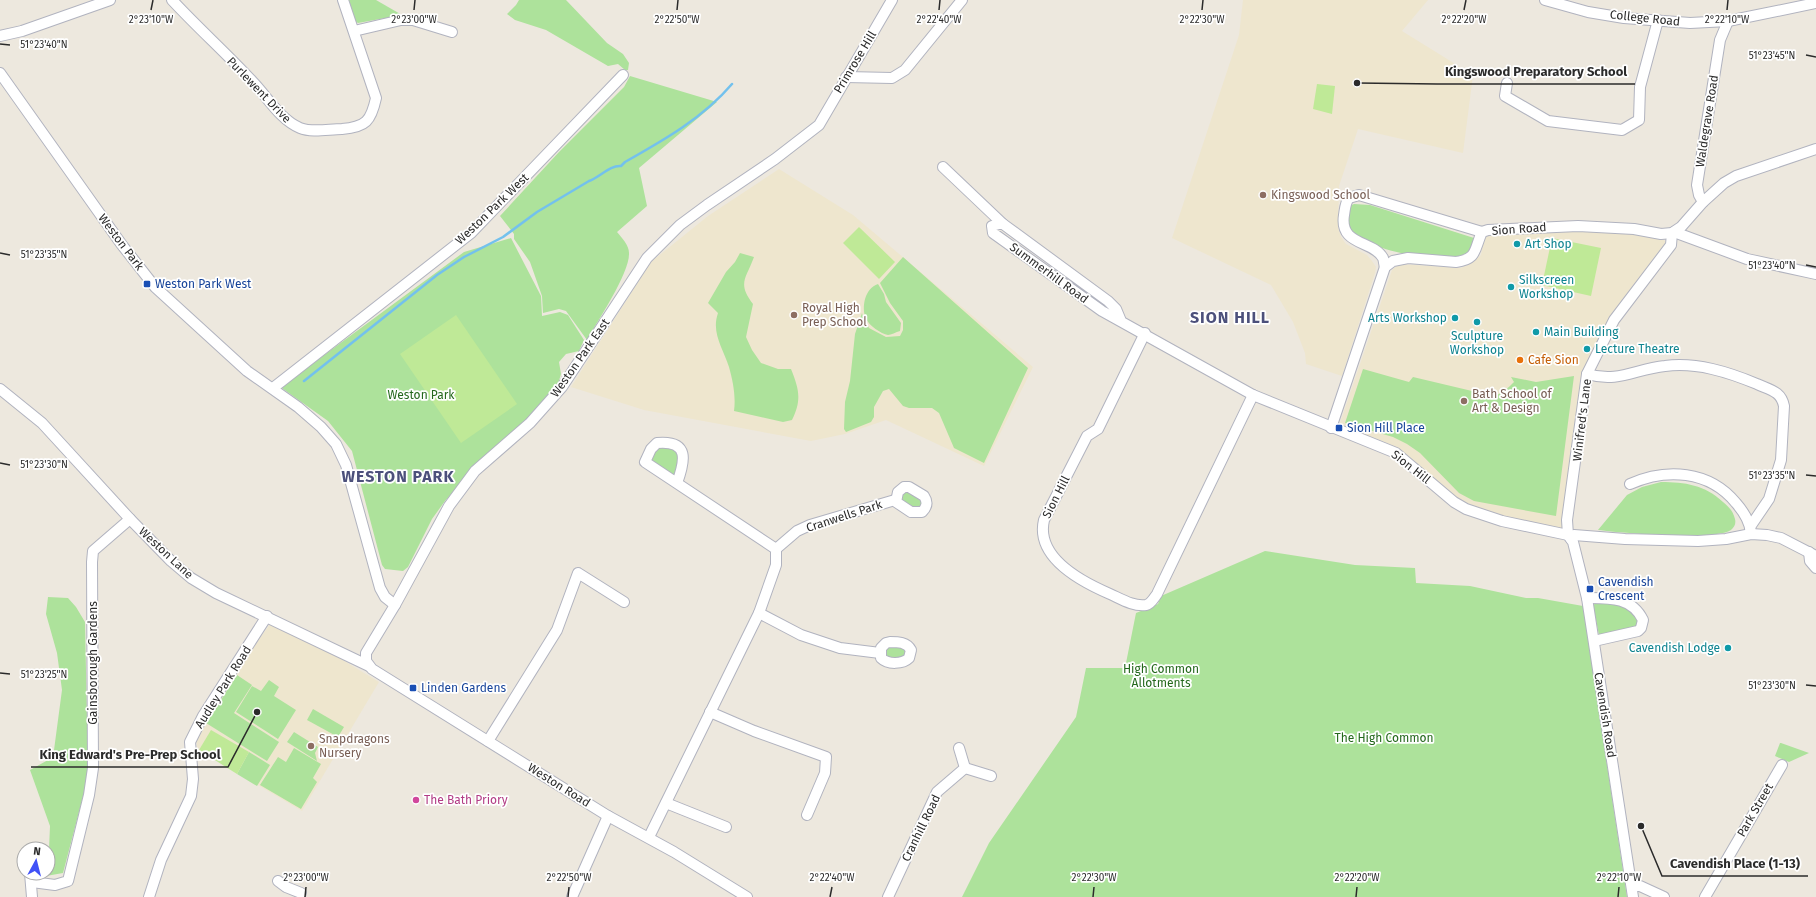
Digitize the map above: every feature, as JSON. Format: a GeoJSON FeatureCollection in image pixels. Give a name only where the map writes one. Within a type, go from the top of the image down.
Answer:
{"type":"FeatureCollection","features":[{"type":"Feature","properties":{"kind":"street"},"geometry":{"type":"LineString","coordinates":[[0,36],[22,31],[110,0]]}},
{"type":"Feature","properties":{"kind":"street","name":"Purlewent Drive"},"geometry":{"type":"LineString","coordinates":[[172,0],[197,28],[252,81],[282,116],[292,124],[311,130],[356,128],[366,122],[373,112],[376,98],[343,0]]}},
{"type":"Feature","properties":{"kind":"street","name":"Primrose Hill"},"geometry":{"type":"LineString","coordinates":[[819,125],[892,0]]}},
{"type":"Feature","properties":{"kind":"street"},"geometry":{"type":"LineString","coordinates":[[846,77],[892,78],[905,70],[962,0]]}},
{"type":"Feature","properties":{"kind":"street","name":"College Road"},"geometry":{"type":"LineString","coordinates":[[1545,0],[1588,12],[1624,18],[1690,23],[1728,21],[1816,2]]}},
{"type":"Feature","properties":{"kind":"street"},"geometry":{"type":"LineString","coordinates":[[354,31],[401,20],[413,20],[443,24],[452,32]]}},
{"type":"Feature","properties":{"kind":"street"},"geometry":{"type":"LineString","coordinates":[[1506,83],[1505,96],[1548,121],[1622,130],[1639,120],[1640,87],[1658,20]]}},
{"type":"Feature","properties":{"kind":"street","name":"Waldegrave Road"},"geometry":{"type":"LineString","coordinates":[[1703,202],[1699,196],[1697,185],[1720,40],[1728,21]]}},
{"type":"Feature","properties":{"kind":"street"},"geometry":{"type":"LineString","coordinates":[[1713,22],[1720,40]]}},
{"type":"Feature","properties":{"kind":"street","name":"Weston Park"},"geometry":{"type":"LineString","coordinates":[[0,73],[122,245],[155,287],[247,371],[298,407],[321,427],[336,444],[346,465],[380,588],[385,597],[395,605]]}},
{"type":"Feature","properties":{"kind":"street","name":"Weston Park West"},"geometry":{"type":"LineString","coordinates":[[273,388],[471,233],[623,75]]}},
{"type":"Feature","properties":{"kind":"street","name":"Weston Park East"},"geometry":{"type":"LineString","coordinates":[[371,668],[366,661],[366,653],[395,605],[449,506],[475,471],[530,423],[562,387],[647,258],[686,221],[775,159],[819,125]]}},
{"type":"Feature","properties":{"kind":"street"},"geometry":{"type":"LineString","coordinates":[[1673,232],[1681,227],[1703,202],[1724,183],[1736,176],[1816,149]]}},
{"type":"Feature","properties":{"kind":"street","name":"Summerhill Road"},"geometry":{"type":"LineString","coordinates":[[943,167],[1003,224],[992,226],[993,233],[1102,311],[1145,333]]}},
{"type":"Feature","properties":{"kind":"street"},"geometry":{"type":"LineString","coordinates":[[1331,428],[1385,267],[1383,258],[1378,253],[1350,237],[1344,229],[1344,214],[1346,202],[1349,198],[1360,196],[1482,232]]}},
{"type":"Feature","properties":{"kind":"street","name":"Sion Road"},"geometry":{"type":"LineString","coordinates":[[1385,267],[1393,261],[1408,258],[1456,262],[1462,261],[1469,258],[1477,250],[1482,232],[1488,230],[1578,226],[1634,229],[1661,234],[1673,232],[1747,259],[1816,274]]}},
{"type":"Feature","properties":{"kind":"street","name":"Winifred's Lane"},"geometry":{"type":"LineString","coordinates":[[1570,537],[1567,520],[1587,374],[1614,320],[1671,245],[1673,232]]}},
{"type":"Feature","properties":{"kind":"street","name":"Sion Hill"},"geometry":{"type":"LineString","coordinates":[[1253,395],[1157,594],[1150,602],[1142,605],[1124,601],[1087,584],[1054,558],[1044,540],[1042,527],[1044,520],[1087,436],[1098,429],[1145,333],[1253,395],[1331,428],[1396,453],[1454,502],[1466,509],[1502,521],[1570,537],[1574,535],[1625,539],[1698,541],[1726,539],[1751,531]]}},
{"type":"Feature","properties":{"kind":"street"},"geometry":{"type":"LineString","coordinates":[[1587,374],[1610,378],[1666,366],[1679,365],[1710,368],[1742,378],[1776,392],[1782,398],[1784,406],[1781,460],[1769,499],[1751,531]]}},
{"type":"Feature","properties":{"kind":"street","name":"Weston Lane"},"geometry":{"type":"LineString","coordinates":[[0,389],[42,423],[130,519],[171,561],[191,578],[216,593],[267,616],[371,668]]}},
{"type":"Feature","properties":{"kind":"street"},"geometry":{"type":"LineString","coordinates":[[1630,484],[1666,474],[1679,474],[1701,478],[1713,483],[1725,492],[1742,510],[1751,531]]}},
{"type":"Feature","properties":{"kind":"street"},"geometry":{"type":"LineString","coordinates":[[649,837],[759,613],[776,565],[776,549],[677,483]]}},
{"type":"Feature","properties":{"kind":"street","name":"Cranwells Park"},"geometry":{"type":"LineString","coordinates":[[776,549],[797,531],[810,525],[895,500]]}},
{"type":"Feature","properties":{"kind":"street","name":"Gainsborough Gardens"},"geometry":{"type":"LineString","coordinates":[[41,881],[55,885],[68,881],[89,795],[93,768],[93,551],[130,519]]}},
{"type":"Feature","properties":{"kind":"street"},"geometry":{"type":"LineString","coordinates":[[1751,531],[1781,538],[1812,554],[1810,561],[1816,568]]}},
{"type":"Feature","properties":{"kind":"street","name":"Cavendish Road"},"geometry":{"type":"LineString","coordinates":[[1570,537],[1587,598],[1634,897]]}},
{"type":"Feature","properties":{"kind":"street"},"geometry":{"type":"LineString","coordinates":[[488,741],[557,630],[578,573],[624,602]]}},
{"type":"Feature","properties":{"kind":"street"},"geometry":{"type":"LineString","coordinates":[[1587,598],[1626,602],[1634,606],[1644,620],[1638,631],[1594,641]]}},
{"type":"Feature","properties":{"kind":"street"},"geometry":{"type":"LineString","coordinates":[[759,613],[801,636],[840,648],[880,652]]}},
{"type":"Feature","properties":{"kind":"street","name":"Audley Park Road"},"geometry":{"type":"LineString","coordinates":[[149,897],[160,860],[191,796],[193,779],[190,742],[203,716],[267,616]]}},
{"type":"Feature","properties":{"kind":"street","name":"Weston Road"},"geometry":{"type":"LineString","coordinates":[[371,668],[608,816],[649,837],[747,897]]}},
{"type":"Feature","properties":{"kind":"street"},"geometry":{"type":"LineString","coordinates":[[710,712],[754,731],[828,754],[825,773],[807,815]]}},
{"type":"Feature","properties":{"kind":"street"},"geometry":{"type":"LineString","coordinates":[[959,748],[965,768],[991,776]]}},
{"type":"Feature","properties":{"kind":"street","name":"Park Street"},"geometry":{"type":"LineString","coordinates":[[1705,897],[1782,765]]}},
{"type":"Feature","properties":{"kind":"street","name":"Cranhill Road"},"geometry":{"type":"LineString","coordinates":[[888,897],[937,792],[965,768]]}},
{"type":"Feature","properties":{"kind":"street"},"geometry":{"type":"LineString","coordinates":[[666,803],[726,827]]}},
{"type":"Feature","properties":{"kind":"street"},"geometry":{"type":"LineString","coordinates":[[572,897],[608,816]]}},
{"type":"Feature","properties":{"kind":"street","name":"Gainsborough Gardens"},"geometry":{"type":"LineString","coordinates":[[31,881],[32,897]]}},
{"type":"Feature","properties":{"kind":"street"},"geometry":{"type":"LineString","coordinates":[[284,897],[282,884],[300,893]]}},
{"type":"Feature","properties":{"kind":"street"},"geometry":{"type":"LineString","coordinates":[[1632,886],[1640,886],[1664,897]]}},
{"type":"Feature","properties":{"kind":"shaded area","name":"Kingswood School"},"geometry":{"type":"Polygon","coordinates":[[[1243,0],[1428,0],[1402,31],[1473,75],[1463,153],[1358,129],[1339,186],[1338,228],[1341,237],[1346,244],[1367,255],[1376,267],[1342,376],[1306,364],[1305,353],[1293,322],[1271,285],[1172,238],[1239,35],[1243,0]]]}},
{"type":"Feature","properties":{"kind":"shaded area","name":"Royal High Prep School"},"geometry":{"type":"Polygon","coordinates":[[[779,169],[853,215],[1033,367],[984,466],[886,420],[845,434],[811,441],[644,410],[571,387],[651,262],[708,216],[779,169]]]}},
{"type":"Feature","properties":{"kind":"shaded area","name":"Bath School of Art & Design"},"geometry":{"type":"Polygon","coordinates":[[[1569,230],[1637,234],[1664,240],[1667,243],[1584,376],[1564,528],[1557,528],[1496,515],[1466,504],[1455,497],[1397,448],[1380,440],[1339,426],[1392,270],[1399,264],[1461,268],[1473,262],[1481,255],[1484,239],[1487,236],[1569,230]]]}},
{"type":"Feature","properties":{"kind":"shaded area"},"geometry":{"type":"Polygon","coordinates":[[[270,624],[336,656],[379,682],[302,811],[198,750],[196,740],[232,678],[270,624]]]}},
{"type":"Feature","properties":{"kind":"green space"},"geometry":{"type":"Polygon","coordinates":[[[349,0],[376,0],[402,15],[358,23],[355,21],[349,0]]]}},
{"type":"Feature","properties":{"kind":"green space"},"geometry":{"type":"Polygon","coordinates":[[[519,0],[566,0],[607,43],[623,54],[629,63],[628,70],[625,70],[618,64],[608,66],[546,30],[515,20],[507,14],[519,0]]]}},
{"type":"Feature","properties":{"kind":"green space"},"geometry":{"type":"Polygon","coordinates":[[[630,76],[717,102],[639,168],[647,206],[617,232],[628,247],[628,262],[619,284],[587,340],[566,311],[559,309],[543,313],[542,296],[530,262],[514,239],[514,234],[500,216],[559,152],[624,87],[630,76]]]}},
{"type":"Feature","properties":{"kind":"green space"},"geometry":{"type":"Polygon","coordinates":[[[1317,84],[1335,86],[1332,114],[1313,109],[1317,84]]]}},
{"type":"Feature","properties":{"kind":"green space"},"geometry":{"type":"Polygon","coordinates":[[[1354,204],[1370,205],[1474,238],[1472,247],[1467,254],[1457,257],[1442,258],[1425,257],[1387,250],[1358,237],[1350,230],[1347,221],[1348,212],[1350,206],[1354,204]]]}},
{"type":"Feature","properties":{"kind":"green space"},"geometry":{"type":"Polygon","coordinates":[[[859,227],[895,262],[879,279],[843,243],[859,227]]]}},
{"type":"Feature","properties":{"kind":"green space","name":"Weston Park"},"geometry":{"type":"Polygon","coordinates":[[[511,238],[541,296],[542,316],[560,312],[568,315],[584,340],[579,351],[566,354],[559,362],[561,374],[558,384],[543,404],[459,485],[445,501],[432,519],[408,567],[403,571],[385,569],[382,565],[352,451],[328,421],[279,386],[289,381],[464,252],[511,238]]]}},
{"type":"Feature","properties":{"kind":"green space"},"geometry":{"type":"Polygon","coordinates":[[[1552,238],[1601,248],[1591,296],[1542,285],[1552,238]]]}},
{"type":"Feature","properties":{"kind":"green space"},"geometry":{"type":"Polygon","coordinates":[[[740,253],[754,257],[744,281],[745,291],[753,304],[746,337],[752,350],[761,363],[778,369],[791,369],[798,394],[797,406],[792,420],[783,422],[734,411],[735,406],[732,378],[717,334],[716,320],[718,313],[708,303],[726,272],[735,262],[740,253]]]}},
{"type":"Feature","properties":{"kind":"green space"},"geometry":{"type":"Polygon","coordinates":[[[903,257],[1028,368],[984,463],[954,448],[939,413],[932,408],[909,408],[903,406],[889,389],[883,391],[874,407],[874,417],[871,422],[846,432],[844,429],[845,402],[850,381],[855,334],[862,313],[864,322],[869,328],[886,337],[900,336],[903,330],[903,321],[890,303],[880,283],[903,257]]]}},
{"type":"Feature","properties":{"kind":"green space"},"geometry":{"type":"Polygon","coordinates":[[[878,284],[884,294],[886,302],[901,323],[900,331],[889,335],[879,331],[866,319],[864,309],[865,298],[870,289],[878,284]]]}},
{"type":"Feature","properties":{"kind":"green space"},"geometry":{"type":"Polygon","coordinates":[[[456,315],[517,404],[461,443],[400,354],[456,315]]]}},
{"type":"Feature","properties":{"kind":"green space"},"geometry":{"type":"Polygon","coordinates":[[[1363,369],[1409,382],[1413,377],[1472,391],[1471,399],[1489,398],[1500,394],[1514,382],[1511,377],[1536,382],[1574,376],[1556,516],[1474,501],[1459,493],[1420,453],[1407,444],[1393,437],[1345,423],[1363,369]]]}},
{"type":"Feature","properties":{"kind":"green space"},"geometry":{"type":"Polygon","coordinates":[[[659,446],[673,448],[679,454],[675,478],[649,461],[659,446]]]}},
{"type":"Feature","properties":{"kind":"green space"},"geometry":{"type":"Polygon","coordinates":[[[1661,482],[1686,484],[1702,488],[1716,496],[1730,509],[1733,514],[1735,519],[1734,526],[1731,530],[1721,533],[1688,536],[1598,530],[1627,495],[1642,487],[1661,482]]]}},
{"type":"Feature","properties":{"kind":"green space"},"geometry":{"type":"Polygon","coordinates":[[[909,490],[924,503],[917,511],[900,503],[900,494],[909,490]]]}},
{"type":"Feature","properties":{"kind":"green space","name":"The High Common"},"geometry":{"type":"Polygon","coordinates":[[[1265,551],[1355,565],[1415,568],[1416,583],[1470,586],[1526,598],[1538,598],[1583,606],[1627,897],[962,897],[989,843],[1076,717],[1086,668],[1125,668],[1136,613],[1158,604],[1161,596],[1265,551]]]}},
{"type":"Feature","properties":{"kind":"green space"},"geometry":{"type":"Polygon","coordinates":[[[48,597],[68,598],[76,607],[85,622],[88,769],[85,789],[63,873],[56,874],[56,841],[49,841],[50,826],[30,770],[48,760],[54,750],[62,690],[57,653],[46,614],[48,597]]]}},
{"type":"Feature","properties":{"kind":"green space"},"geometry":{"type":"Polygon","coordinates":[[[1598,602],[1625,605],[1638,618],[1636,627],[1599,635],[1593,605],[1598,602]]]}},
{"type":"Feature","properties":{"kind":"green space"},"geometry":{"type":"Polygon","coordinates":[[[904,646],[907,657],[889,660],[882,652],[885,647],[904,646]]]}},
{"type":"Feature","properties":{"kind":"green space"},"geometry":{"type":"Polygon","coordinates":[[[237,675],[252,685],[234,713],[279,742],[267,761],[206,723],[237,675]]]}},
{"type":"Feature","properties":{"kind":"green space"},"geometry":{"type":"Polygon","coordinates":[[[269,680],[279,687],[274,696],[296,710],[278,739],[236,712],[252,686],[261,691],[269,680]]]}},
{"type":"Feature","properties":{"kind":"green space"},"geometry":{"type":"Polygon","coordinates":[[[313,709],[344,727],[338,737],[307,720],[313,709]]]}},
{"type":"Feature","properties":{"kind":"green space"},"geometry":{"type":"Polygon","coordinates":[[[211,730],[249,752],[237,774],[199,750],[211,730]]]}},
{"type":"Feature","properties":{"kind":"green space"},"geometry":{"type":"Polygon","coordinates":[[[294,732],[318,747],[315,753],[317,761],[287,742],[294,732]]]}},
{"type":"Feature","properties":{"kind":"green space"},"geometry":{"type":"Polygon","coordinates":[[[1780,743],[1809,753],[1789,762],[1775,756],[1780,743]]]}},
{"type":"Feature","properties":{"kind":"green space"},"geometry":{"type":"Polygon","coordinates":[[[294,748],[321,764],[313,778],[317,782],[301,809],[260,785],[278,757],[286,762],[294,748]]]}},
{"type":"Feature","properties":{"kind":"green space"},"geometry":{"type":"Polygon","coordinates":[[[249,752],[270,765],[257,786],[237,774],[249,752]]]}},
{"type":"Feature","properties":{"kind":"waterway"},"geometry":{"type":"LineString","coordinates":[[304,381],[437,275],[464,257],[503,237],[537,212],[609,169],[621,166],[625,162],[682,128],[709,107],[732,84]]}},
{"type":"Feature","properties":{"kind":"place","name":"Kingswood Preparatory School"},"geometry":{"type":"Point","coordinates":[1357,83]}},
{"type":"Feature","properties":{"kind":"place","name":"Kingswood School"},"geometry":{"type":"Point","coordinates":[1263,195]}},
{"type":"Feature","properties":{"kind":"place","name":"Art Shop"},"geometry":{"type":"Point","coordinates":[1517,244]}},
{"type":"Feature","properties":{"kind":"place","name":"Weston Park West"},"geometry":{"type":"Point","coordinates":[147,284]}},
{"type":"Feature","properties":{"kind":"place","name":"Silkscreen Workshop"},"geometry":{"type":"Point","coordinates":[1511,287]}},
{"type":"Feature","properties":{"kind":"place","name":"Royal High Prep School"},"geometry":{"type":"Point","coordinates":[794,315]}},
{"type":"Feature","properties":{"kind":"place","name":"Arts Workshop"},"geometry":{"type":"Point","coordinates":[1455,318]}},
{"type":"Feature","properties":{"kind":"place","name":"Sculpture Workshop"},"geometry":{"type":"Point","coordinates":[1477,322]}},
{"type":"Feature","properties":{"kind":"place","name":"Main Building"},"geometry":{"type":"Point","coordinates":[1536,332]}},
{"type":"Feature","properties":{"kind":"place","name":"Lecture Theatre"},"geometry":{"type":"Point","coordinates":[1587,349]}},
{"type":"Feature","properties":{"kind":"place","name":"Cafe Sion"},"geometry":{"type":"Point","coordinates":[1520,360]}},
{"type":"Feature","properties":{"kind":"place","name":"Bath School of Art & Design"},"geometry":{"type":"Point","coordinates":[1464,401]}},
{"type":"Feature","properties":{"kind":"place","name":"Sion Hill Place"},"geometry":{"type":"Point","coordinates":[1339,428]}},
{"type":"Feature","properties":{"kind":"place","name":"Cavendish Crescent"},"geometry":{"type":"Point","coordinates":[1590,589]}},
{"type":"Feature","properties":{"kind":"place","name":"Cavendish Lodge"},"geometry":{"type":"Point","coordinates":[1728,648]}},
{"type":"Feature","properties":{"kind":"place","name":"Linden Gardens"},"geometry":{"type":"Point","coordinates":[413,688]}},
{"type":"Feature","properties":{"kind":"place","name":"King Edward's Pre-Prep School"},"geometry":{"type":"Point","coordinates":[257,712]}},
{"type":"Feature","properties":{"kind":"place","name":"Snapdragons Nursery"},"geometry":{"type":"Point","coordinates":[311,746]}},
{"type":"Feature","properties":{"kind":"place","name":"The Bath Priory"},"geometry":{"type":"Point","coordinates":[416,800]}},
{"type":"Feature","properties":{"kind":"place","name":"Cavendish Place (1-13)"},"geometry":{"type":"Point","coordinates":[1641,826]}},
{"type":"Feature","properties":{"kind":"district","name":"SION HILL"},"geometry":{"type":"Point","coordinates":[1230,317]}},
{"type":"Feature","properties":{"kind":"district","name":"WESTON PARK"},"geometry":{"type":"Point","coordinates":[398,476]}},
{"type":"Feature","properties":{"kind":"park label","name":"High Common Allotments"},"geometry":{"type":"Point","coordinates":[1161,676]}}]}
